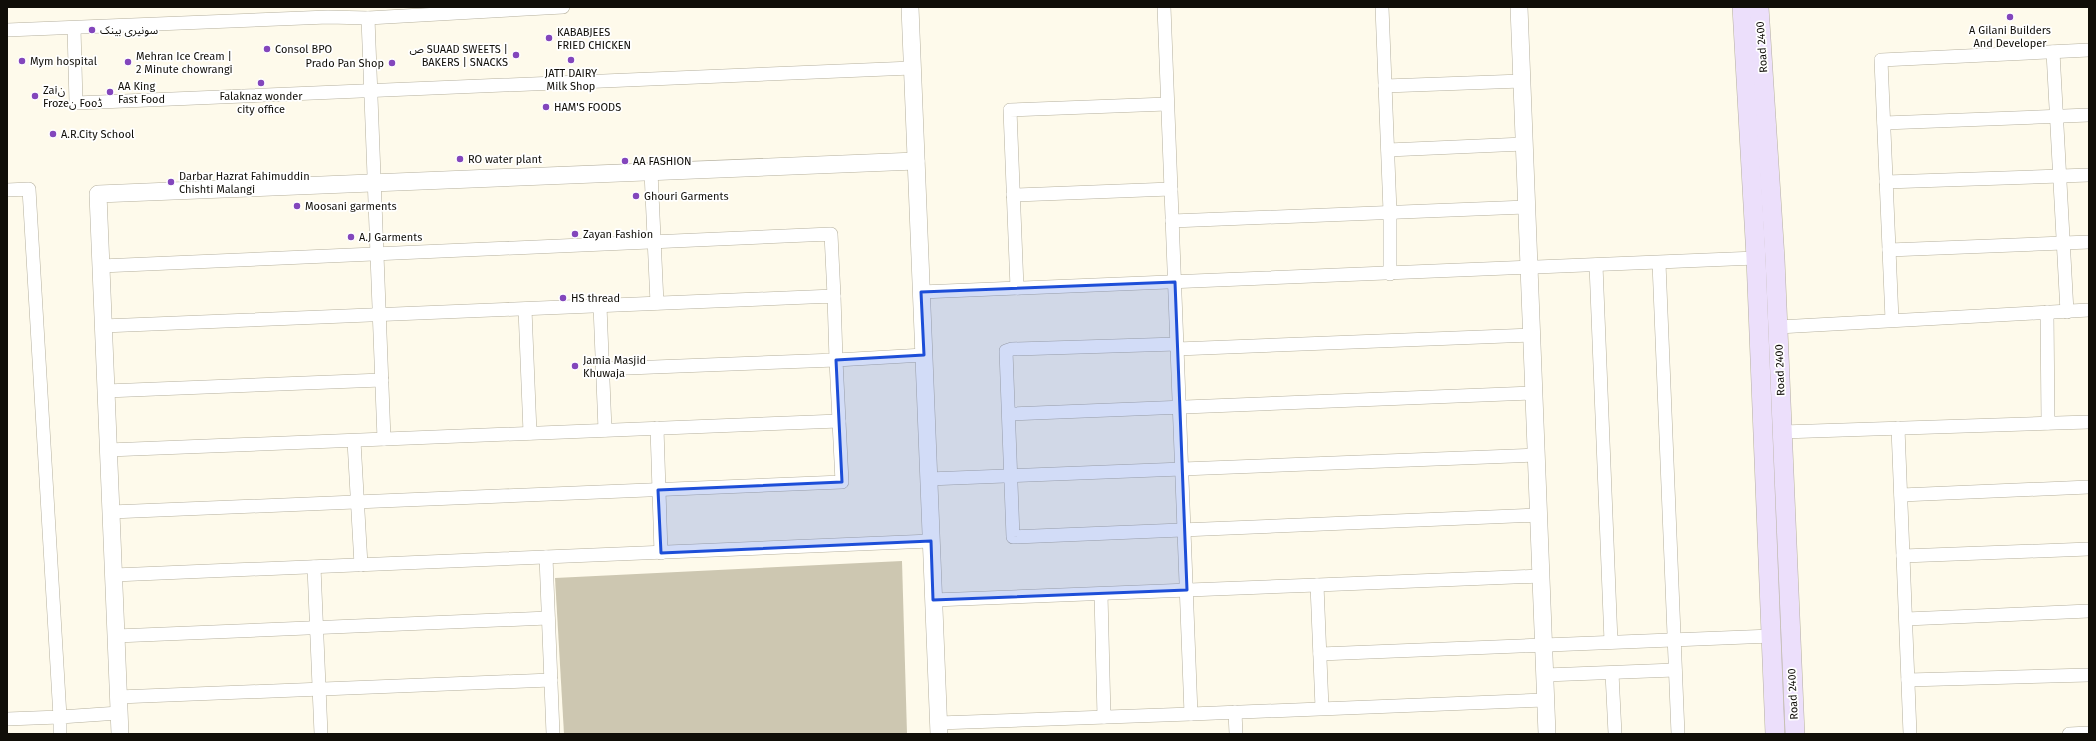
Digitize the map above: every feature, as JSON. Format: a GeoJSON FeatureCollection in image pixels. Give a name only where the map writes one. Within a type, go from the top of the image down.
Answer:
{"type":"FeatureCollection","features":[{"type":"Feature","properties":{"kind":"main road","name":"Road 2400"},"geometry":{"type":"LineString","coordinates":[[1742,7],[1756,258],[1775,734]]}},
{"type":"Feature","properties":{"kind":"main road","name":"Road 2400"},"geometry":{"type":"LineString","coordinates":[[1760,7],[1778,327],[1795,734]]}},
{"type":"Feature","properties":{"kind":"street"},"geometry":{"type":"LineString","coordinates":[[7,30],[328,17],[368,18],[562,7]]}},
{"type":"Feature","properties":{"kind":"street"},"geometry":{"type":"LineString","coordinates":[[910,7],[938,729],[1104,717],[1546,700]]}},
{"type":"Feature","properties":{"kind":"street"},"geometry":{"type":"LineString","coordinates":[[1164,7],[1191,714]]}},
{"type":"Feature","properties":{"kind":"street"},"geometry":{"type":"LineString","coordinates":[[1382,7],[1390,212],[1390,274]]}},
{"type":"Feature","properties":{"kind":"street"},"geometry":{"type":"LineString","coordinates":[[1519,7],[1548,734]]}},
{"type":"Feature","properties":{"kind":"street"},"geometry":{"type":"LineString","coordinates":[[368,18],[384,439]]}},
{"type":"Feature","properties":{"kind":"street"},"geometry":{"type":"LineString","coordinates":[[74,28],[76,103],[912,68]]}},
{"type":"Feature","properties":{"kind":"street"},"geometry":{"type":"LineString","coordinates":[[1892,320],[1881,60],[2089,50]]}},
{"type":"Feature","properties":{"kind":"street"},"geometry":{"type":"LineString","coordinates":[[2053,52],[2067,312]]}},
{"type":"Feature","properties":{"kind":"street"},"geometry":{"type":"LineString","coordinates":[[1385,86],[1522,81]]}},
{"type":"Feature","properties":{"kind":"street"},"geometry":{"type":"LineString","coordinates":[[1017,288],[1010,110],[1167,104]]}},
{"type":"Feature","properties":{"kind":"street"},"geometry":{"type":"LineString","coordinates":[[1884,123],[2089,115]]}},
{"type":"Feature","properties":{"kind":"street"},"geometry":{"type":"LineString","coordinates":[[1388,150],[1524,144]]}},
{"type":"Feature","properties":{"kind":"street"},"geometry":{"type":"LineString","coordinates":[[120,734],[98,194],[916,160]]}},
{"type":"Feature","properties":{"kind":"street"},"geometry":{"type":"LineString","coordinates":[[652,172],[657,303]]}},
{"type":"Feature","properties":{"kind":"street"},"geometry":{"type":"LineString","coordinates":[[1886,182],[2089,175]]}},
{"type":"Feature","properties":{"kind":"street"},"geometry":{"type":"LineString","coordinates":[[7,190],[29,189],[60,734]]}},
{"type":"Feature","properties":{"kind":"street"},"geometry":{"type":"LineString","coordinates":[[1013,196],[1171,189]]}},
{"type":"Feature","properties":{"kind":"street"},"geometry":{"type":"LineString","coordinates":[[1172,221],[1527,207]]}},
{"type":"Feature","properties":{"kind":"street"},"geometry":{"type":"LineString","coordinates":[[101,266],[831,234],[842,482],[111,512]]}},
{"type":"Feature","properties":{"kind":"street"},"geometry":{"type":"LineString","coordinates":[[1889,250],[2089,242]]}},
{"type":"Feature","properties":{"kind":"street"},"geometry":{"type":"LineString","coordinates":[[921,292],[1756,258]]}},
{"type":"Feature","properties":{"kind":"street"},"geometry":{"type":"LineString","coordinates":[[1659,263],[1678,734]]}},
{"type":"Feature","properties":{"kind":"street"},"geometry":{"type":"LineString","coordinates":[[1596,265],[1611,642]]}},
{"type":"Feature","properties":{"kind":"street"},"geometry":{"type":"LineString","coordinates":[[103,326],[834,296]]}},
{"type":"Feature","properties":{"kind":"street"},"geometry":{"type":"LineString","coordinates":[[600,306],[605,430]]}},
{"type":"Feature","properties":{"kind":"street"},"geometry":{"type":"LineString","coordinates":[[525,309],[530,433]]}},
{"type":"Feature","properties":{"kind":"street"},"geometry":{"type":"LineString","coordinates":[[1778,327],[2089,310]]}},
{"type":"Feature","properties":{"kind":"street"},"geometry":{"type":"LineString","coordinates":[[2047,312],[2048,423]]}},
{"type":"Feature","properties":{"kind":"street"},"geometry":{"type":"LineString","coordinates":[[1532,334],[1177,346],[1012,349],[1006,351],[1014,537],[1539,516]]}},
{"type":"Feature","properties":{"kind":"street"},"geometry":{"type":"LineString","coordinates":[[602,369],[924,355]]}},
{"type":"Feature","properties":{"kind":"street"},"geometry":{"type":"LineString","coordinates":[[106,391],[382,380]]}},
{"type":"Feature","properties":{"kind":"street"},"geometry":{"type":"LineString","coordinates":[[1009,414],[1534,393]]}},
{"type":"Feature","properties":{"kind":"street"},"geometry":{"type":"LineString","coordinates":[[108,450],[839,421]]}},
{"type":"Feature","properties":{"kind":"street"},"geometry":{"type":"LineString","coordinates":[[1782,432],[2089,422]]}},
{"type":"Feature","properties":{"kind":"street"},"geometry":{"type":"LineString","coordinates":[[657,428],[661,553]]}},
{"type":"Feature","properties":{"kind":"street"},"geometry":{"type":"LineString","coordinates":[[1898,428],[1910,734]]}},
{"type":"Feature","properties":{"kind":"street"},"geometry":{"type":"LineString","coordinates":[[354,440],[361,565]]}},
{"type":"Feature","properties":{"kind":"street"},"geometry":{"type":"LineString","coordinates":[[928,479],[1536,455]]}},
{"type":"Feature","properties":{"kind":"street"},"geometry":{"type":"LineString","coordinates":[[1901,495],[2089,488]]}},
{"type":"Feature","properties":{"kind":"street"},"geometry":{"type":"LineString","coordinates":[[114,575],[931,541]]}},
{"type":"Feature","properties":{"kind":"street"},"geometry":{"type":"LineString","coordinates":[[1903,556],[2089,549]]}},
{"type":"Feature","properties":{"kind":"street"},"geometry":{"type":"LineString","coordinates":[[546,557],[553,734]]}},
{"type":"Feature","properties":{"kind":"street"},"geometry":{"type":"LineString","coordinates":[[314,567],[321,734]]}},
{"type":"Feature","properties":{"kind":"street"},"geometry":{"type":"LineString","coordinates":[[933,600],[1541,576]]}},
{"type":"Feature","properties":{"kind":"street"},"geometry":{"type":"LineString","coordinates":[[1318,585],[1322,708]]}},
{"type":"Feature","properties":{"kind":"street"},"geometry":{"type":"LineString","coordinates":[[1101,594],[1104,717]]}},
{"type":"Feature","properties":{"kind":"street"},"geometry":{"type":"LineString","coordinates":[[1906,619],[2089,611]]}},
{"type":"Feature","properties":{"kind":"street"},"geometry":{"type":"LineString","coordinates":[[116,636],[548,618]]}},
{"type":"Feature","properties":{"kind":"street"},"geometry":{"type":"LineString","coordinates":[[1320,654],[1772,636]]}},
{"type":"Feature","properties":{"kind":"street"},"geometry":{"type":"LineString","coordinates":[[1545,675],[1675,670]]}},
{"type":"Feature","properties":{"kind":"street"},"geometry":{"type":"LineString","coordinates":[[1612,673],[1615,734]]}},
{"type":"Feature","properties":{"kind":"street"},"geometry":{"type":"LineString","coordinates":[[1908,680],[2089,675]]}},
{"type":"Feature","properties":{"kind":"street"},"geometry":{"type":"LineString","coordinates":[[7,719],[60,717],[119,705],[319,689],[551,680]]}},
{"type":"Feature","properties":{"kind":"street"},"geometry":{"type":"LineString","coordinates":[[1235,712],[1236,734]]}},
{"type":"Feature","properties":{"kind":"street"},"geometry":{"type":"LineString","coordinates":[[2069,734],[2089,733]]}},
{"type":"Feature","properties":{"kind":"highlighted area"},"geometry":{"type":"Polygon","coordinates":[[[1175,282],[1187,590],[933,600],[931,541],[661,553],[658,490],[842,482],[836,360],[924,355],[921,292],[1175,282]]]}},
{"type":"Feature","properties":{"kind":"shaded area"},"geometry":{"type":"Polygon","coordinates":[[[902,561],[907,734],[564,734],[555,578],[902,561]]]}},
{"type":"Feature","properties":{"kind":"place","name":"A Gilani Builders And Developer"},"geometry":{"type":"Point","coordinates":[2010,17]}},
{"type":"Feature","properties":{"kind":"place","name":"سونیری بینک"},"geometry":{"type":"Point","coordinates":[92,30]}},
{"type":"Feature","properties":{"kind":"place","name":"KABABJEES FRIED CHICKEN"},"geometry":{"type":"Point","coordinates":[549,38]}},
{"type":"Feature","properties":{"kind":"place","name":"Consol BPO"},"geometry":{"type":"Point","coordinates":[267,49]}},
{"type":"Feature","properties":{"kind":"place","name":"ص SUAAD SWEETS | BAKERS | SNACKS"},"geometry":{"type":"Point","coordinates":[516,55]}},
{"type":"Feature","properties":{"kind":"place","name":"JATT DAIRY Milk Shop"},"geometry":{"type":"Point","coordinates":[571,60]}},
{"type":"Feature","properties":{"kind":"place","name":"Mym hospital"},"geometry":{"type":"Point","coordinates":[22,61]}},
{"type":"Feature","properties":{"kind":"place","name":"Mehran Ice Cream | 2 Minute chowrangi"},"geometry":{"type":"Point","coordinates":[128,62]}},
{"type":"Feature","properties":{"kind":"place","name":"Prado Pan Shop"},"geometry":{"type":"Point","coordinates":[392,63]}},
{"type":"Feature","properties":{"kind":"place","name":"Falaknaz wonder city office"},"geometry":{"type":"Point","coordinates":[261,83]}},
{"type":"Feature","properties":{"kind":"place","name":"AA King Fast Food"},"geometry":{"type":"Point","coordinates":[110,92]}},
{"type":"Feature","properties":{"kind":"place","name":"Zaiن Frozeن Fooڈ"},"geometry":{"type":"Point","coordinates":[35,96]}},
{"type":"Feature","properties":{"kind":"place","name":"HAM'S FOODS"},"geometry":{"type":"Point","coordinates":[546,107]}},
{"type":"Feature","properties":{"kind":"place","name":"A.R.City School"},"geometry":{"type":"Point","coordinates":[53,134]}},
{"type":"Feature","properties":{"kind":"place","name":"RO water plant"},"geometry":{"type":"Point","coordinates":[460,159]}},
{"type":"Feature","properties":{"kind":"place","name":"AA FASHION"},"geometry":{"type":"Point","coordinates":[625,161]}},
{"type":"Feature","properties":{"kind":"place","name":"Darbar Hazrat Fahimuddin Chishti Malangi"},"geometry":{"type":"Point","coordinates":[171,182]}},
{"type":"Feature","properties":{"kind":"place","name":"Ghouri Garments"},"geometry":{"type":"Point","coordinates":[636,196]}},
{"type":"Feature","properties":{"kind":"place","name":"Moosani garments"},"geometry":{"type":"Point","coordinates":[297,206]}},
{"type":"Feature","properties":{"kind":"place","name":"Zayan Fashion"},"geometry":{"type":"Point","coordinates":[575,234]}},
{"type":"Feature","properties":{"kind":"place","name":"A.J Garments"},"geometry":{"type":"Point","coordinates":[351,237]}},
{"type":"Feature","properties":{"kind":"place","name":"HS thread"},"geometry":{"type":"Point","coordinates":[563,298]}},
{"type":"Feature","properties":{"kind":"place","name":"Jamia Masjid Khuwaja"},"geometry":{"type":"Point","coordinates":[575,366]}}]}
